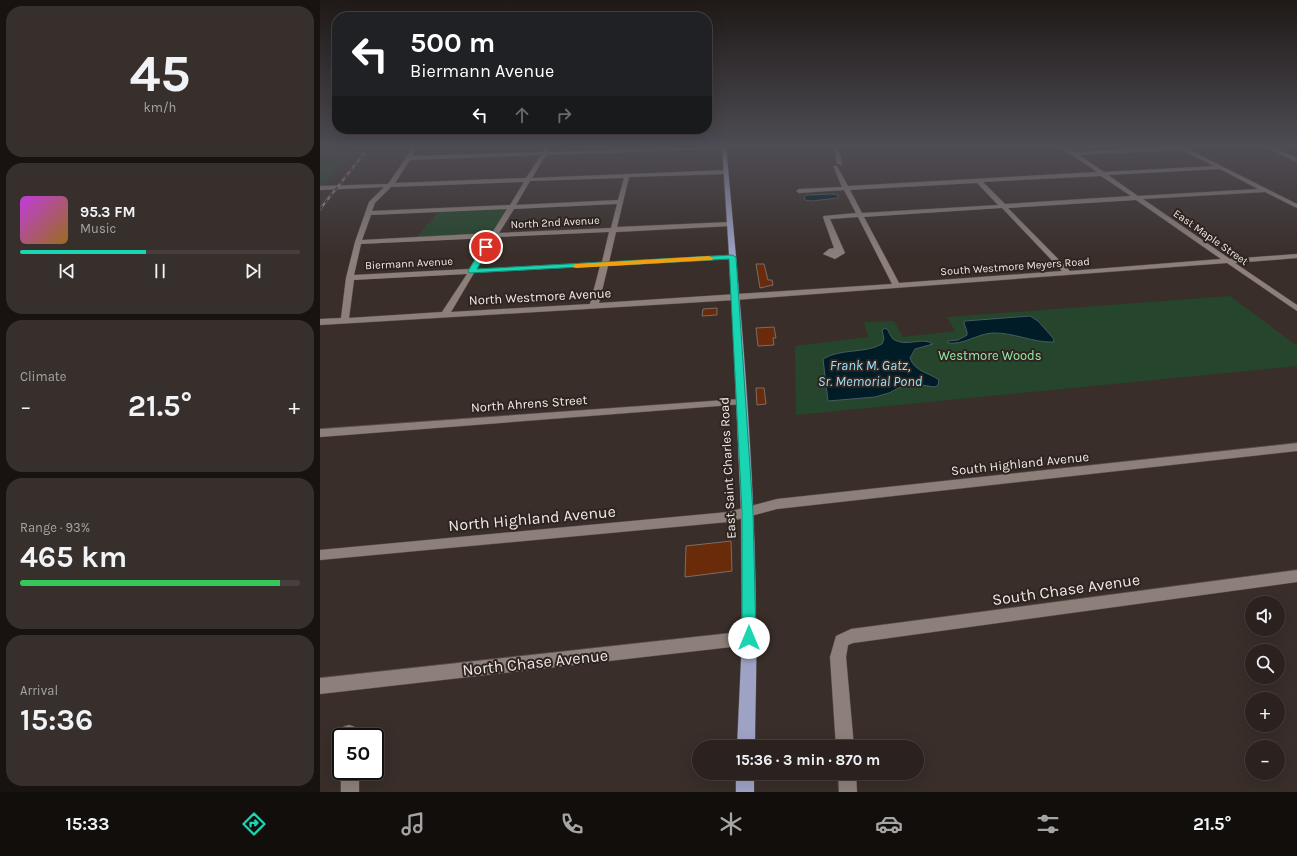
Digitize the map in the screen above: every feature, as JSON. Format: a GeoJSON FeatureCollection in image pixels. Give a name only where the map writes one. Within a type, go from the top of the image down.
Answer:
{"type":"FeatureCollection","features":[{"type":"Feature","properties":{"kind":"main road","name":"East Saint Charles Road"},"geometry":{"type":"LineString","coordinates":[[727,183],[747,512],[749,638],[746,740]]}},
{"type":"Feature","properties":{"kind":"main road"},"geometry":{"type":"LineString","coordinates":[[745,780],[745,792]]}},
{"type":"Feature","properties":{"kind":"street"},"geometry":{"type":"LineString","coordinates":[[320,188],[446,183]]}},
{"type":"Feature","properties":{"kind":"street"},"geometry":{"type":"LineString","coordinates":[[445,314],[526,183]]}},
{"type":"Feature","properties":{"kind":"street"},"geometry":{"type":"LineString","coordinates":[[594,306],[625,183]]}},
{"type":"Feature","properties":{"kind":"street"},"geometry":{"type":"LineString","coordinates":[[844,183],[897,286]]}},
{"type":"Feature","properties":{"kind":"street"},"geometry":{"type":"LineString","coordinates":[[799,192],[947,183]]}},
{"type":"Feature","properties":{"kind":"street"},"geometry":{"type":"LineString","coordinates":[[981,183],[1068,273]]}},
{"type":"Feature","properties":{"kind":"street","name":"East Maple Street"},"geometry":{"type":"LineString","coordinates":[[1117,183],[1226,261],[1297,309]]}},
{"type":"Feature","properties":{"kind":"street"},"geometry":{"type":"LineString","coordinates":[[1253,183],[1297,206]]}},
{"type":"Feature","properties":{"kind":"street"},"geometry":{"type":"LineString","coordinates":[[345,320],[350,278],[358,242],[372,202],[390,185]]}},
{"type":"Feature","properties":{"kind":"street"},"geometry":{"type":"LineString","coordinates":[[839,251],[826,217],[1266,190]]}},
{"type":"Feature","properties":{"kind":"street"},"geometry":{"type":"LineString","coordinates":[[368,213],[621,202]]}},
{"type":"Feature","properties":{"kind":"street","name":"North 2nd Avenue"},"geometry":{"type":"LineString","coordinates":[[358,242],[730,224]]}},
{"type":"Feature","properties":{"kind":"street","name":"South Westmore Meyers Road"},"geometry":{"type":"LineString","coordinates":[[735,298],[1297,256]]}},
{"type":"Feature","properties":{"kind":"street","name":"Biermann Avenue"},"geometry":{"type":"LineString","coordinates":[[350,278],[732,257]]}},
{"type":"Feature","properties":{"kind":"street","name":"North Westmore Avenue"},"geometry":{"type":"LineString","coordinates":[[320,322],[735,298]]}},
{"type":"Feature","properties":{"kind":"street","name":"North Ahrens Street"},"geometry":{"type":"LineString","coordinates":[[320,433],[740,402]]}},
{"type":"Feature","properties":{"kind":"street","name":"South Highland Avenue"},"geometry":{"type":"LineString","coordinates":[[747,512],[776,504],[1297,446]]}},
{"type":"Feature","properties":{"kind":"street","name":"North Highland Avenue"},"geometry":{"type":"LineString","coordinates":[[320,555],[728,517],[747,512]]}},
{"type":"Feature","properties":{"kind":"street","name":"South Chase Avenue"},"geometry":{"type":"LineString","coordinates":[[844,740],[838,657],[841,641],[858,635],[1297,576]]}},
{"type":"Feature","properties":{"kind":"street","name":"North Chase Avenue"},"geometry":{"type":"LineString","coordinates":[[320,686],[749,638]]}},
{"type":"Feature","properties":{"kind":"street"},"geometry":{"type":"LineString","coordinates":[[350,780],[350,792]]}},
{"type":"Feature","properties":{"kind":"street"},"geometry":{"type":"LineString","coordinates":[[847,780],[848,792]]}},
{"type":"Feature","properties":{"kind":"green space"},"geometry":{"type":"Polygon","coordinates":[[[320,183],[326,183],[323,186],[320,186],[320,183]]]}},
{"type":"Feature","properties":{"kind":"green space"},"geometry":{"type":"Polygon","coordinates":[[[510,207],[493,235],[415,239],[440,210],[510,207]]]}},
{"type":"Feature","properties":{"kind":"green space","name":"Westmore Woods"},"geometry":{"type":"Polygon","coordinates":[[[1230,296],[1297,346],[1297,366],[796,415],[795,346],[868,337],[864,322],[894,321],[903,337],[955,331],[947,317],[1230,296]]]}},
{"type":"Feature","properties":{"kind":"water"},"geometry":{"type":"Polygon","coordinates":[[[807,195],[838,195],[838,198],[811,201],[805,200],[804,197],[807,195]]]}},
{"type":"Feature","properties":{"kind":"water"},"geometry":{"type":"Polygon","coordinates":[[[1030,316],[1038,321],[1053,338],[1054,342],[1038,341],[1000,333],[981,335],[965,341],[954,343],[948,343],[947,341],[958,340],[967,335],[964,323],[965,321],[1030,316]]]}},
{"type":"Feature","properties":{"kind":"water","name":"Frank M. Gatz, Sr. Memorial Pond"},"geometry":{"type":"Polygon","coordinates":[[[886,328],[893,339],[898,341],[924,341],[933,344],[915,349],[910,358],[912,363],[918,369],[939,380],[938,385],[935,387],[908,383],[889,393],[875,397],[828,401],[823,359],[837,353],[868,349],[882,344],[884,339],[882,330],[886,328]]]}},
{"type":"Feature","properties":{"kind":"building"},"geometry":{"type":"Polygon","coordinates":[[[756,264],[764,264],[768,280],[772,280],[773,285],[760,288],[756,264]]]}},
{"type":"Feature","properties":{"kind":"building"},"geometry":{"type":"Polygon","coordinates":[[[717,308],[717,315],[702,316],[703,309],[717,308]]]}},
{"type":"Feature","properties":{"kind":"building"},"geometry":{"type":"Polygon","coordinates":[[[774,327],[776,338],[773,338],[774,345],[758,346],[756,328],[774,327]]]}},
{"type":"Feature","properties":{"kind":"building"},"geometry":{"type":"Polygon","coordinates":[[[756,388],[764,388],[766,404],[757,405],[756,388]]]}},
{"type":"Feature","properties":{"kind":"building"},"geometry":{"type":"Polygon","coordinates":[[[731,541],[732,571],[685,577],[686,546],[731,541]]]}},
{"type":"Feature","properties":{"kind":"railway"},"geometry":{"type":"LineString","coordinates":[[320,209],[341,183]]}},
{"type":"Feature","properties":{"kind":"slow traffic"},"geometry":{"type":"LineString","coordinates":[[576,266],[709,258]]}},
{"type":"Feature","properties":{"kind":"route"},"geometry":{"type":"LineString","coordinates":[[486,247],[472,271],[732,257],[735,285],[747,512],[749,638]]}}]}
